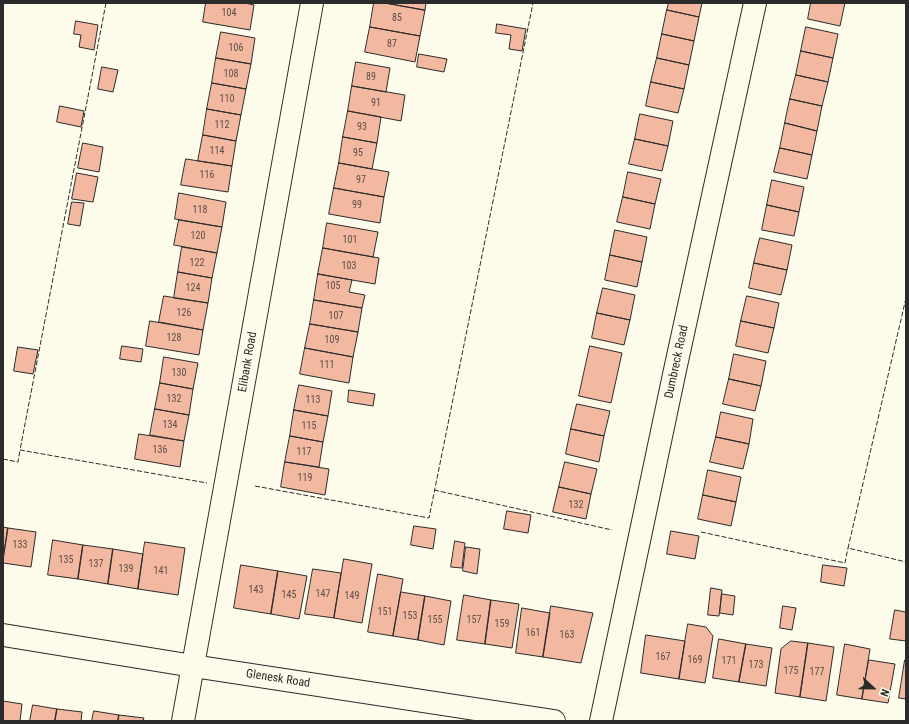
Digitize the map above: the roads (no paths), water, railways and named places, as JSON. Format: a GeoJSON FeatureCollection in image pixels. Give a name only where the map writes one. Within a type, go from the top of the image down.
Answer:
{"type":"FeatureCollection","features":[{"type":"Feature","properties":{"kind":"street","name":"Elibank Road"},"geometry":{"type":"LineString","coordinates":[[184,721],[312,3]]}},
{"type":"Feature","properties":{"kind":"street","name":"Dumbreck Road"},"geometry":{"type":"LineString","coordinates":[[601,721],[676,363],[755,3]]}},
{"type":"Feature","properties":{"kind":"street","name":"Glenesk Road"},"geometry":{"type":"LineString","coordinates":[[3,635],[193,666],[554,721]]}}]}
